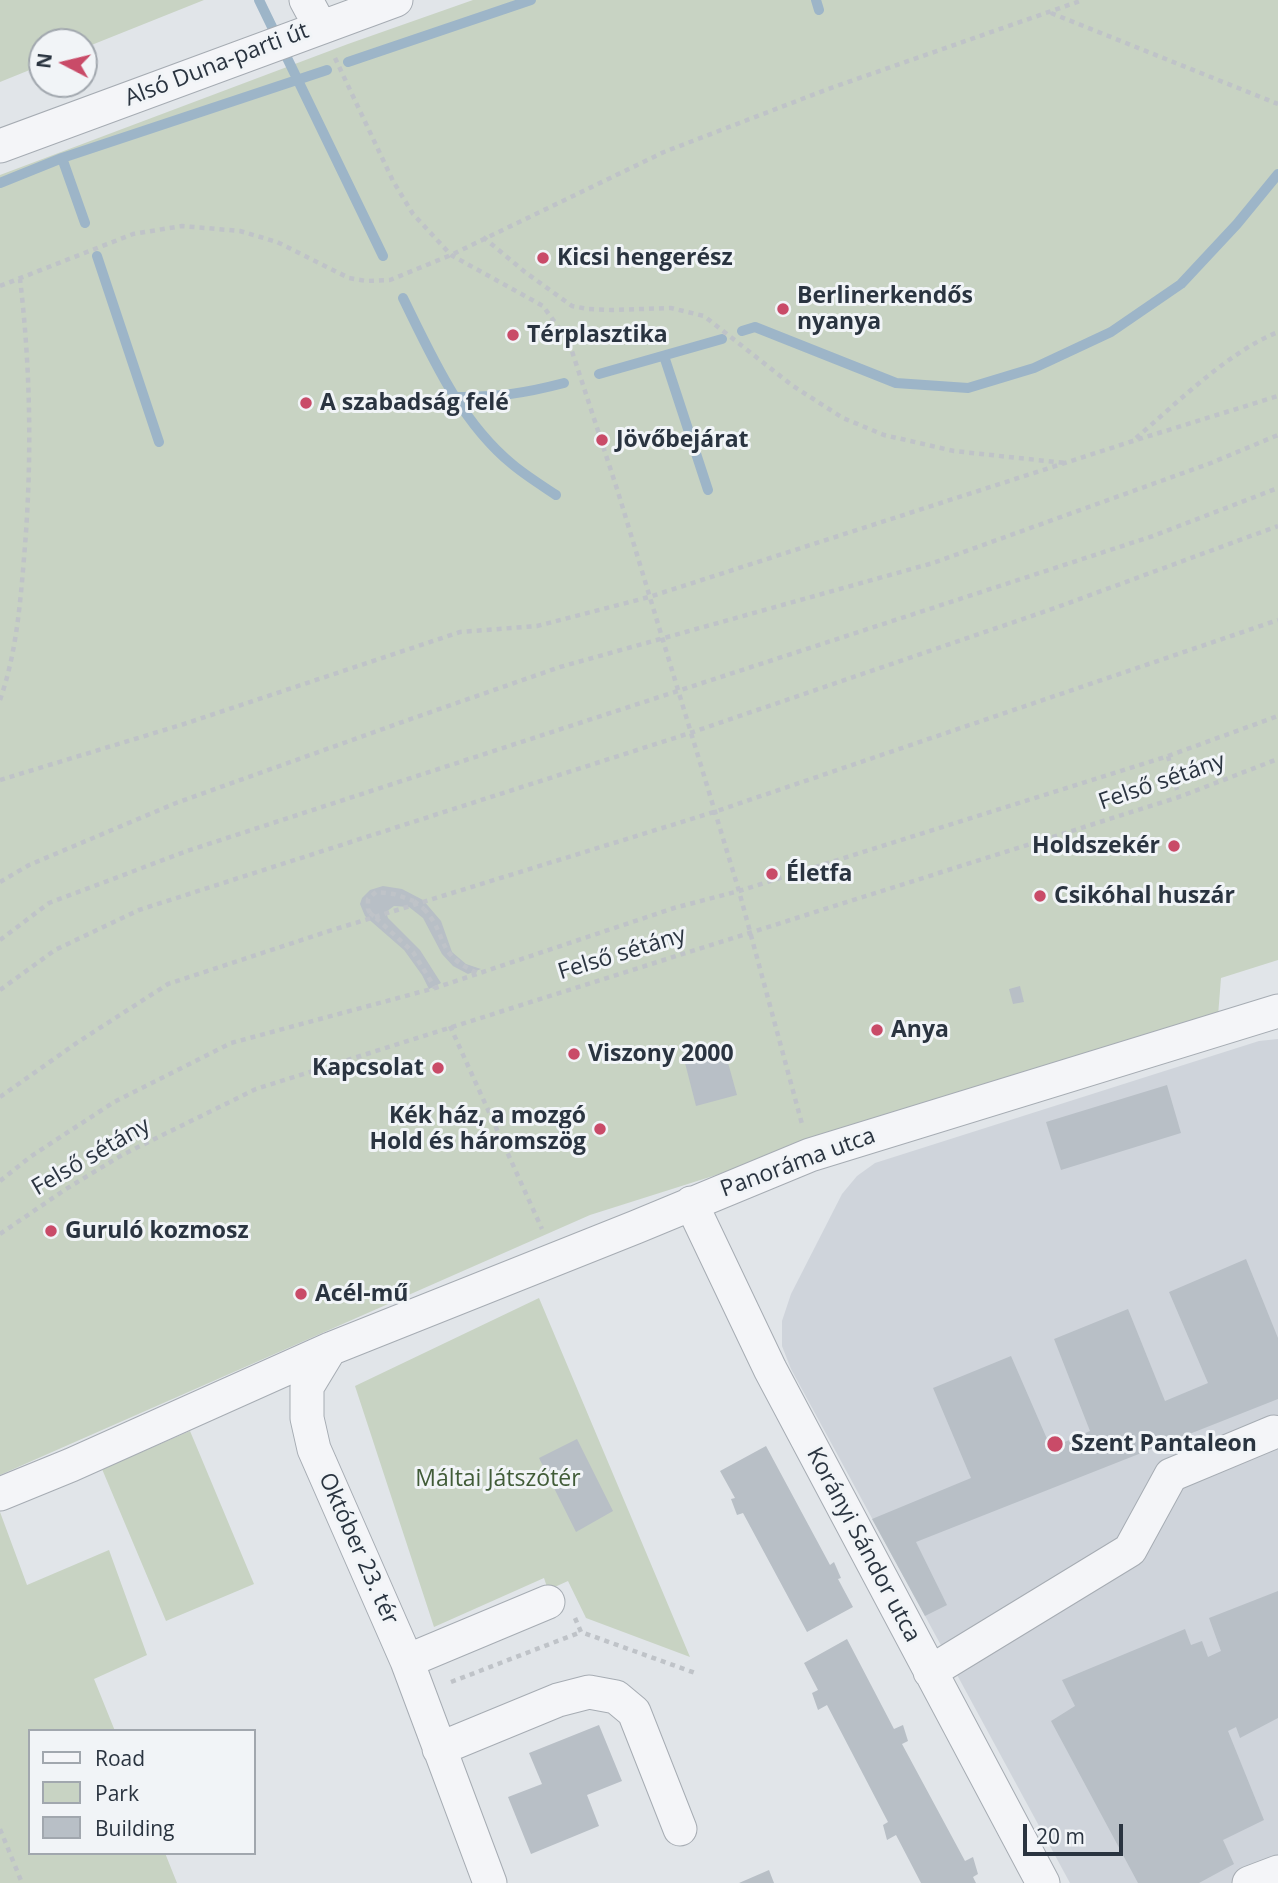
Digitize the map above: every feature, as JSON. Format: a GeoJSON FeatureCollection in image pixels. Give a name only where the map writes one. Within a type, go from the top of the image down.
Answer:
{"type":"FeatureCollection","features":[{"type":"Feature","properties":{"kind":"street","name":"Alsó Duna-parti út"},"geometry":{"type":"LineString","coordinates":[[0,146],[297,28],[396,0]]}},
{"type":"Feature","properties":{"kind":"street","name":"Panoráma utca"},"geometry":{"type":"LineString","coordinates":[[0,1494],[330,1349],[810,1155],[1276,1020]]}},
{"type":"Feature","properties":{"kind":"street","name":"Korányi Sándor utca"},"geometry":{"type":"LineString","coordinates":[[691,1203],[770,1369],[1043,1883]]}},
{"type":"Feature","properties":{"kind":"street","name":"Október 23. tér"},"geometry":{"type":"LineString","coordinates":[[330,1349],[307,1387],[307,1418],[314,1449],[420,1655],[439,1749],[489,1883]]}},
{"type":"Feature","properties":{"kind":"street"},"geometry":{"type":"LineString","coordinates":[[930,1672],[1130,1550],[1171,1475],[1274,1432]]}},
{"type":"Feature","properties":{"kind":"street"},"geometry":{"type":"LineString","coordinates":[[420,1655],[559,1604]]}},
{"type":"Feature","properties":{"kind":"street"},"geometry":{"type":"LineString","coordinates":[[439,1749],[558,1700],[589,1692],[616,1698],[634,1712],[680,1829]]}},
{"type":"Feature","properties":{"kind":"street"},"geometry":{"type":"LineString","coordinates":[[1249,1883],[1278,1872]]}},
{"type":"Feature","properties":{"kind":"path"},"geometry":{"type":"LineString","coordinates":[[0,286],[133,234],[182,226],[240,230],[277,242],[349,278],[366,281],[390,280],[451,255],[483,237],[664,152],[828,89],[1083,0]]}},
{"type":"Feature","properties":{"kind":"path"},"geometry":{"type":"LineString","coordinates":[[1051,12],[1278,104]]}},
{"type":"Feature","properties":{"kind":"path"},"geometry":{"type":"LineString","coordinates":[[343,75],[393,181],[413,214],[451,255],[543,306],[569,342],[618,492],[739,891],[810,1155]]}},
{"type":"Feature","properties":{"kind":"path"},"geometry":{"type":"LineString","coordinates":[[483,237],[572,306],[612,310],[671,308],[704,316],[793,386],[843,418],[884,435],[954,451],[1067,463]]}},
{"type":"Feature","properties":{"kind":"path"},"geometry":{"type":"LineString","coordinates":[[0,700],[9,674],[19,621],[27,524],[30,425],[27,340],[20,279]]}},
{"type":"Feature","properties":{"kind":"path"},"geometry":{"type":"LineString","coordinates":[[1133,441],[1212,374],[1264,338],[1278,332]]}},
{"type":"Feature","properties":{"kind":"path"},"geometry":{"type":"LineString","coordinates":[[0,780],[184,724],[460,632],[537,626],[649,597],[1278,396]]}},
{"type":"Feature","properties":{"kind":"path"},"geometry":{"type":"LineString","coordinates":[[0,882],[29,865],[176,803],[560,667],[933,563],[1172,477],[1278,435]]}},
{"type":"Feature","properties":{"kind":"path"},"geometry":{"type":"LineString","coordinates":[[0,940],[49,903],[187,851],[1153,536],[1278,488]]}},
{"type":"Feature","properties":{"kind":"path"},"geometry":{"type":"LineString","coordinates":[[0,990],[55,950],[139,910],[690,733],[1055,608],[1278,526]]}},
{"type":"Feature","properties":{"kind":"path"},"geometry":{"type":"LineString","coordinates":[[0,1097],[78,1042],[168,984],[326,932],[714,812],[1278,620]]}},
{"type":"Feature","properties":{"kind":"path"},"geometry":{"type":"LineString","coordinates":[[0,1181],[30,1157],[114,1102],[231,1043],[435,987],[674,908],[739,891],[1168,756],[1278,716]]}},
{"type":"Feature","properties":{"kind":"path"},"geometry":{"type":"LineString","coordinates":[[1168,756],[1179,797]]}},
{"type":"Feature","properties":{"kind":"path","name":"Felső sétány"},"geometry":{"type":"LineString","coordinates":[[0,1234],[122,1155],[256,1089],[1179,797],[1278,759]]}},
{"type":"Feature","properties":{"kind":"path"},"geometry":{"type":"LineString","coordinates":[[435,987],[413,952],[370,913],[367,904],[372,895],[385,892],[414,901],[430,915],[443,947],[450,956],[477,972]]}},
{"type":"Feature","properties":{"kind":"path"},"geometry":{"type":"LineString","coordinates":[[450,1026],[556,1259]]}},
{"type":"Feature","properties":{"kind":"path"},"geometry":{"type":"LineString","coordinates":[[559,1604],[580,1632],[698,1674]]}},
{"type":"Feature","properties":{"kind":"path"},"geometry":{"type":"LineString","coordinates":[[420,1655],[449,1683],[580,1632]]}},
{"type":"Feature","properties":{"kind":"path"},"geometry":{"type":"LineString","coordinates":[[0,1829],[22,1883]]}},
{"type":"Feature","properties":{"kind":"shaded area","name":"Szent Pantaleon"},"geometry":{"type":"Polygon","coordinates":[[[1278,1039],[1278,1883],[1070,1883],[791,1369],[782,1346],[782,1321],[791,1294],[842,1194],[857,1176],[875,1163],[1259,1041],[1278,1039]]]}},
{"type":"Feature","properties":{"kind":"green space"},"geometry":{"type":"Polygon","coordinates":[[[0,0],[204,0],[98,42],[98,28],[28,28],[28,71],[0,82],[0,0]]]}},
{"type":"Feature","properties":{"kind":"green space"},"geometry":{"type":"Polygon","coordinates":[[[473,0],[1278,0],[1278,960],[1221,978],[1218,1016],[590,1215],[0,1475],[0,175],[348,44],[473,0]]]}},
{"type":"Feature","properties":{"kind":"green space","name":"Máltai Játszótér"},"geometry":{"type":"Polygon","coordinates":[[[539,1298],[690,1657],[586,1618],[568,1581],[548,1590],[544,1578],[434,1627],[355,1386],[539,1298]]]}},
{"type":"Feature","properties":{"kind":"green space"},"geometry":{"type":"Polygon","coordinates":[[[190,1431],[254,1584],[166,1621],[102,1469],[190,1431]]]}},
{"type":"Feature","properties":{"kind":"green space"},"geometry":{"type":"Polygon","coordinates":[[[0,1512],[27,1585],[109,1550],[147,1655],[94,1679],[114,1729],[28,1729],[28,1855],[166,1855],[177,1883],[0,1883],[0,1512]]]}},
{"type":"Feature","properties":{"kind":"building"},"geometry":{"type":"Polygon","coordinates":[[[383,886],[402,889],[423,900],[441,921],[452,952],[466,964],[481,969],[468,974],[453,966],[442,954],[423,918],[409,907],[394,906],[386,912],[388,918],[420,950],[441,983],[429,989],[404,950],[365,916],[360,904],[362,898],[370,890],[383,886]]]}},
{"type":"Feature","properties":{"kind":"building"},"geometry":{"type":"Polygon","coordinates":[[[1020,986],[1024,1002],[1013,1004],[1009,989],[1020,986]]]}},
{"type":"Feature","properties":{"kind":"building"},"geometry":{"type":"Polygon","coordinates":[[[725,1052],[737,1095],[696,1106],[685,1063],[725,1052]]]}},
{"type":"Feature","properties":{"kind":"building"},"geometry":{"type":"Polygon","coordinates":[[[1167,1085],[1181,1133],[1061,1170],[1046,1122],[1167,1085]]]}},
{"type":"Feature","properties":{"kind":"building"},"geometry":{"type":"Polygon","coordinates":[[[1246,1259],[1278,1338],[1278,1399],[916,1542],[947,1605],[925,1616],[872,1519],[971,1478],[933,1388],[1011,1356],[1051,1448],[1090,1431],[1054,1339],[1128,1309],[1165,1401],[1208,1383],[1169,1292],[1246,1259]]]}},
{"type":"Feature","properties":{"kind":"building"},"geometry":{"type":"Polygon","coordinates":[[[577,1439],[613,1511],[576,1532],[539,1458],[577,1439]]]}},
{"type":"Feature","properties":{"kind":"building"},"geometry":{"type":"Polygon","coordinates":[[[766,1446],[830,1565],[834,1562],[841,1578],[838,1579],[853,1607],[807,1632],[743,1513],[737,1515],[731,1499],[735,1498],[720,1471],[766,1446]]]}},
{"type":"Feature","properties":{"kind":"building"},"geometry":{"type":"Polygon","coordinates":[[[1278,1591],[1278,1718],[1240,1738],[1236,1727],[1228,1731],[1264,1820],[1223,1840],[1234,1864],[1199,1883],[1138,1883],[1051,1721],[1075,1706],[1062,1680],[1185,1629],[1191,1645],[1202,1641],[1208,1657],[1221,1651],[1209,1618],[1278,1591]]]}},
{"type":"Feature","properties":{"kind":"building"},"geometry":{"type":"Polygon","coordinates":[[[847,1639],[894,1729],[903,1725],[908,1741],[902,1744],[965,1861],[973,1857],[978,1874],[973,1877],[976,1883],[921,1883],[896,1835],[887,1840],[883,1825],[888,1822],[827,1705],[818,1710],[812,1693],[818,1690],[804,1663],[847,1639]]]}},
{"type":"Feature","properties":{"kind":"building"},"geometry":{"type":"Polygon","coordinates":[[[599,1725],[622,1781],[587,1795],[599,1826],[531,1854],[508,1797],[542,1784],[529,1753],[599,1725]]]}},
{"type":"Feature","properties":{"kind":"building"},"geometry":{"type":"Polygon","coordinates":[[[769,1870],[774,1883],[739,1883],[769,1870]]]}},
{"type":"Feature","properties":{"kind":"waterway"},"geometry":{"type":"LineString","coordinates":[[259,0],[383,256]]}},
{"type":"Feature","properties":{"kind":"waterway"},"geometry":{"type":"LineString","coordinates":[[348,62],[531,0]]}},
{"type":"Feature","properties":{"kind":"waterway"},"geometry":{"type":"LineString","coordinates":[[816,0],[819,10]]}},
{"type":"Feature","properties":{"kind":"waterway"},"geometry":{"type":"LineString","coordinates":[[0,183],[62,158],[327,70]]}},
{"type":"Feature","properties":{"kind":"waterway"},"geometry":{"type":"LineString","coordinates":[[62,158],[85,223]]}},
{"type":"Feature","properties":{"kind":"waterway"},"geometry":{"type":"LineString","coordinates":[[742,331],[755,327],[896,383],[968,388],[1034,368],[1111,332],[1181,284],[1237,224],[1278,174]]}},
{"type":"Feature","properties":{"kind":"waterway"},"geometry":{"type":"LineString","coordinates":[[97,256],[159,442]]}},
{"type":"Feature","properties":{"kind":"waterway"},"geometry":{"type":"LineString","coordinates":[[403,298],[449,387],[477,428],[512,464],[556,495]]}},
{"type":"Feature","properties":{"kind":"waterway"},"geometry":{"type":"LineString","coordinates":[[599,374],[722,339]]}},
{"type":"Feature","properties":{"kind":"waterway"},"geometry":{"type":"LineString","coordinates":[[664,356],[708,490]]}},
{"type":"Feature","properties":{"kind":"waterway"},"geometry":{"type":"LineString","coordinates":[[454,397],[510,394],[564,383]]}},
{"type":"Feature","properties":{"kind":"place","name":"Kicsi hengerész"},"geometry":{"type":"Point","coordinates":[543,258]}},
{"type":"Feature","properties":{"kind":"place","name":"Berlinerkendős nyanya"},"geometry":{"type":"Point","coordinates":[783,309]}},
{"type":"Feature","properties":{"kind":"place","name":"Térplasztika"},"geometry":{"type":"Point","coordinates":[513,335]}},
{"type":"Feature","properties":{"kind":"place","name":"A szabadság felé"},"geometry":{"type":"Point","coordinates":[306,403]}},
{"type":"Feature","properties":{"kind":"place","name":"Jövőbejárat"},"geometry":{"type":"Point","coordinates":[602,440]}},
{"type":"Feature","properties":{"kind":"place","name":"Holdszekér"},"geometry":{"type":"Point","coordinates":[1174,846]}},
{"type":"Feature","properties":{"kind":"place","name":"Életfa"},"geometry":{"type":"Point","coordinates":[772,874]}},
{"type":"Feature","properties":{"kind":"place","name":"Csikóhal huszár"},"geometry":{"type":"Point","coordinates":[1040,896]}},
{"type":"Feature","properties":{"kind":"place","name":"Anya"},"geometry":{"type":"Point","coordinates":[877,1030]}},
{"type":"Feature","properties":{"kind":"place","name":"Viszony 2000"},"geometry":{"type":"Point","coordinates":[574,1054]}},
{"type":"Feature","properties":{"kind":"place","name":"Kapcsolat"},"geometry":{"type":"Point","coordinates":[438,1068]}},
{"type":"Feature","properties":{"kind":"place","name":"Kék ház, a mozgó Hold és háromszög"},"geometry":{"type":"Point","coordinates":[600,1129]}},
{"type":"Feature","properties":{"kind":"place","name":"Guruló kozmosz"},"geometry":{"type":"Point","coordinates":[51,1231]}},
{"type":"Feature","properties":{"kind":"place","name":"Acél-mű"},"geometry":{"type":"Point","coordinates":[301,1294]}},
{"type":"Feature","properties":{"kind":"place","name":"Szent Pantaleon"},"geometry":{"type":"Point","coordinates":[1055,1444]}}]}
